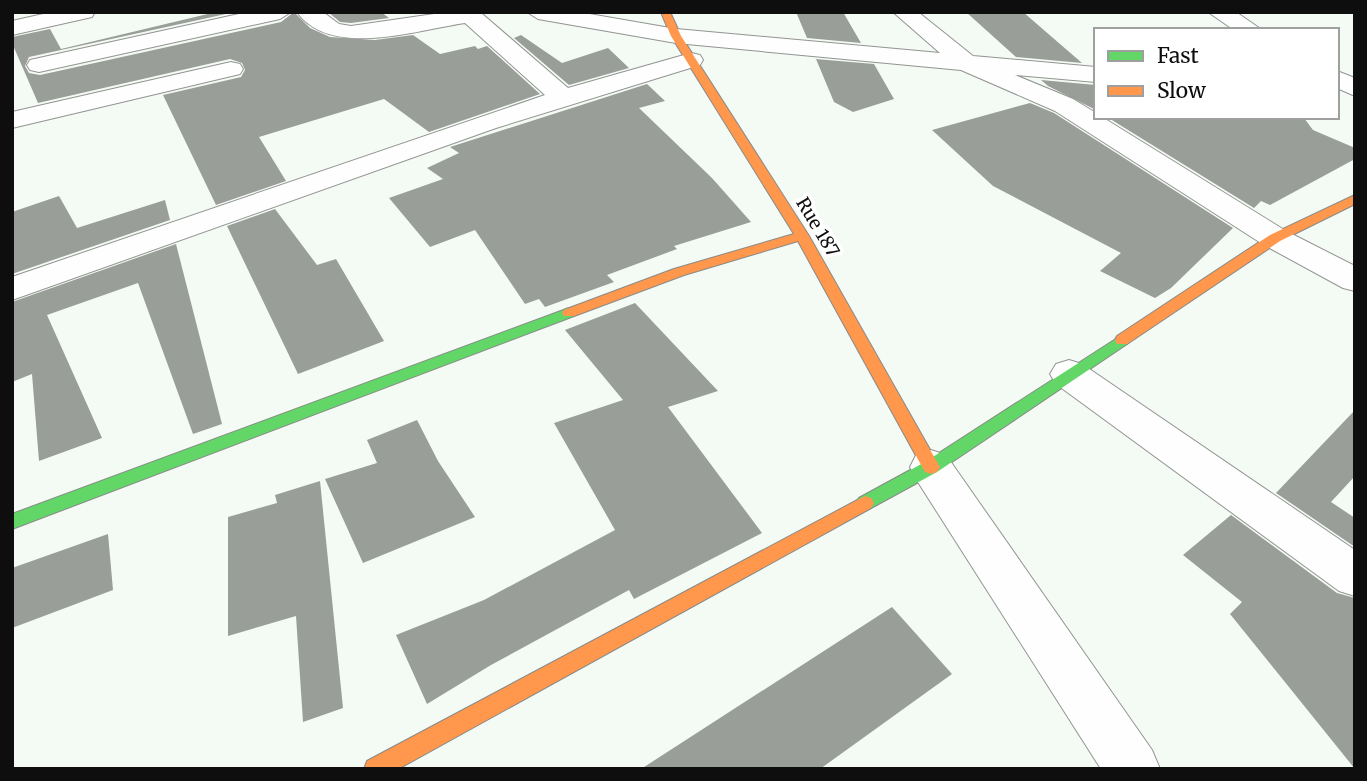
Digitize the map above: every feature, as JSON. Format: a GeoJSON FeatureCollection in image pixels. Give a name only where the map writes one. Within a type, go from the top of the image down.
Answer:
{"type":"FeatureCollection","features":[{"type":"Feature","properties":{"kind":"street"},"geometry":{"type":"LineString","coordinates":[[12,28],[84,12]]}},
{"type":"Feature","properties":{"kind":"street"},"geometry":{"type":"LineString","coordinates":[[39,65],[280,12]]}},
{"type":"Feature","properties":{"kind":"street"},"geometry":{"type":"LineString","coordinates":[[308,12],[332,30],[351,33],[468,14],[563,98]]}},
{"type":"Feature","properties":{"kind":"street"},"geometry":{"type":"LineString","coordinates":[[538,12],[676,36],[1094,75]]}},
{"type":"Feature","properties":{"kind":"street","name":"Rue 187"},"geometry":{"type":"LineString","coordinates":[[665,12],[676,36],[802,236],[931,467]]}},
{"type":"Feature","properties":{"kind":"street"},"geometry":{"type":"LineString","coordinates":[[904,12],[966,63],[1064,105],[1275,238],[1355,280]]}},
{"type":"Feature","properties":{"kind":"street"},"geometry":{"type":"LineString","coordinates":[[1219,12],[1247,28]]}},
{"type":"Feature","properties":{"kind":"street"},"geometry":{"type":"LineString","coordinates":[[114,22],[121,33],[122,48]]}},
{"type":"Feature","properties":{"kind":"street"},"geometry":{"type":"LineString","coordinates":[[12,289],[486,122],[691,60]]}},
{"type":"Feature","properties":{"kind":"street"},"geometry":{"type":"LineString","coordinates":[[12,120],[231,69]]}},
{"type":"Feature","properties":{"kind":"street"},"geometry":{"type":"LineString","coordinates":[[1339,79],[1355,88]]}},
{"type":"Feature","properties":{"kind":"street"},"geometry":{"type":"LineString","coordinates":[[375,769],[931,467],[1275,238],[1355,199]]}},
{"type":"Feature","properties":{"kind":"street"},"geometry":{"type":"LineString","coordinates":[[12,522],[679,272],[802,236]]}},
{"type":"Feature","properties":{"kind":"street"},"geometry":{"type":"LineString","coordinates":[[1069,374],[1355,576]]}},
{"type":"Feature","properties":{"kind":"street"},"geometry":{"type":"LineString","coordinates":[[931,467],[1133,769]]}},
{"type":"Feature","properties":{"kind":"building"},"geometry":{"type":"Polygon","coordinates":[[[216,12],[235,12],[29,57],[25,66],[29,73],[40,75],[281,22],[294,12],[310,28],[330,37],[375,40],[413,35],[440,54],[487,46],[540,94],[429,132],[384,99],[259,137],[286,181],[216,205],[163,95],[241,77],[245,70],[242,63],[230,59],[38,103],[12,43],[12,37],[50,29],[61,49],[216,12]]]}},
{"type":"Feature","properties":{"kind":"building"},"geometry":{"type":"Polygon","coordinates":[[[328,12],[381,12],[389,18],[340,22],[328,12]]]}},
{"type":"Feature","properties":{"kind":"building"},"geometry":{"type":"Polygon","coordinates":[[[796,12],[843,12],[861,43],[807,38],[796,12]]]}},
{"type":"Feature","properties":{"kind":"building"},"geometry":{"type":"Polygon","coordinates":[[[966,12],[1023,12],[1082,63],[1016,57],[966,12]]]}},
{"type":"Feature","properties":{"kind":"building"},"geometry":{"type":"Polygon","coordinates":[[[521,35],[562,63],[608,48],[629,68],[569,85],[514,38],[521,35]]]}},
{"type":"Feature","properties":{"kind":"building"},"geometry":{"type":"Polygon","coordinates":[[[816,59],[874,64],[894,99],[853,112],[834,102],[816,59]]]}},
{"type":"Feature","properties":{"kind":"building"},"geometry":{"type":"Polygon","coordinates":[[[1041,80],[1094,85],[1094,109],[1041,80]]]}},
{"type":"Feature","properties":{"kind":"building"},"geometry":{"type":"Polygon","coordinates":[[[647,84],[665,101],[639,108],[712,178],[751,222],[674,246],[677,249],[607,275],[614,282],[545,307],[539,299],[525,304],[475,230],[430,247],[389,198],[443,179],[427,168],[459,153],[450,147],[647,84]]]}},
{"type":"Feature","properties":{"kind":"building"},"geometry":{"type":"Polygon","coordinates":[[[1030,103],[1054,113],[1233,228],[1171,288],[1155,298],[1100,271],[1121,253],[993,186],[932,130],[1030,103]]]}},
{"type":"Feature","properties":{"kind":"building"},"geometry":{"type":"Polygon","coordinates":[[[1110,119],[1305,119],[1313,130],[1355,148],[1355,159],[1270,205],[1261,201],[1254,208],[1110,119]]]}},
{"type":"Feature","properties":{"kind":"building"},"geometry":{"type":"Polygon","coordinates":[[[59,196],[77,228],[165,200],[170,220],[12,274],[12,212],[59,196]]]}},
{"type":"Feature","properties":{"kind":"building"},"geometry":{"type":"Polygon","coordinates":[[[275,209],[317,265],[336,259],[384,341],[298,374],[227,226],[275,209]]]}},
{"type":"Feature","properties":{"kind":"building"},"geometry":{"type":"Polygon","coordinates":[[[176,244],[222,424],[193,434],[138,283],[47,315],[102,438],[39,461],[32,374],[12,382],[12,302],[176,244]]]}},
{"type":"Feature","properties":{"kind":"building"},"geometry":{"type":"Polygon","coordinates":[[[635,303],[718,391],[668,407],[762,533],[634,599],[629,590],[491,665],[427,704],[396,635],[484,600],[615,530],[554,423],[623,400],[565,330],[635,303]]]}},
{"type":"Feature","properties":{"kind":"building"},"geometry":{"type":"Polygon","coordinates":[[[1355,410],[1355,476],[1331,502],[1355,518],[1355,547],[1276,493],[1355,410]]]}},
{"type":"Feature","properties":{"kind":"building"},"geometry":{"type":"Polygon","coordinates":[[[417,420],[438,461],[475,517],[363,563],[325,479],[377,463],[367,440],[417,420]]]}},
{"type":"Feature","properties":{"kind":"building"},"geometry":{"type":"Polygon","coordinates":[[[320,481],[343,708],[303,722],[296,616],[228,636],[228,517],[277,503],[275,495],[320,481]]]}},
{"type":"Feature","properties":{"kind":"building"},"geometry":{"type":"Polygon","coordinates":[[[1231,515],[1337,593],[1355,598],[1355,769],[1230,614],[1242,602],[1183,555],[1231,515]]]}},
{"type":"Feature","properties":{"kind":"building"},"geometry":{"type":"Polygon","coordinates":[[[108,534],[113,590],[12,628],[12,568],[108,534]]]}},
{"type":"Feature","properties":{"kind":"building"},"geometry":{"type":"Polygon","coordinates":[[[892,607],[952,674],[820,769],[641,769],[892,607]]]}},
{"type":"Feature","properties":{"kind":"traffic: fast"},"geometry":{"type":"LineString","coordinates":[[12,522],[569,313]]}},
{"type":"Feature","properties":{"kind":"traffic: fast"},"geometry":{"type":"LineString","coordinates":[[865,503],[931,467],[1122,340]]}},
{"type":"Feature","properties":{"kind":"traffic: slow"},"geometry":{"type":"LineString","coordinates":[[665,12],[676,36],[802,236],[931,467]]}},
{"type":"Feature","properties":{"kind":"traffic: slow"},"geometry":{"type":"LineString","coordinates":[[1122,340],[1275,238],[1355,199]]}},
{"type":"Feature","properties":{"kind":"traffic: slow"},"geometry":{"type":"LineString","coordinates":[[569,313],[679,272],[802,236]]}},
{"type":"Feature","properties":{"kind":"traffic: slow"},"geometry":{"type":"LineString","coordinates":[[375,769],[865,503]]}}]}
